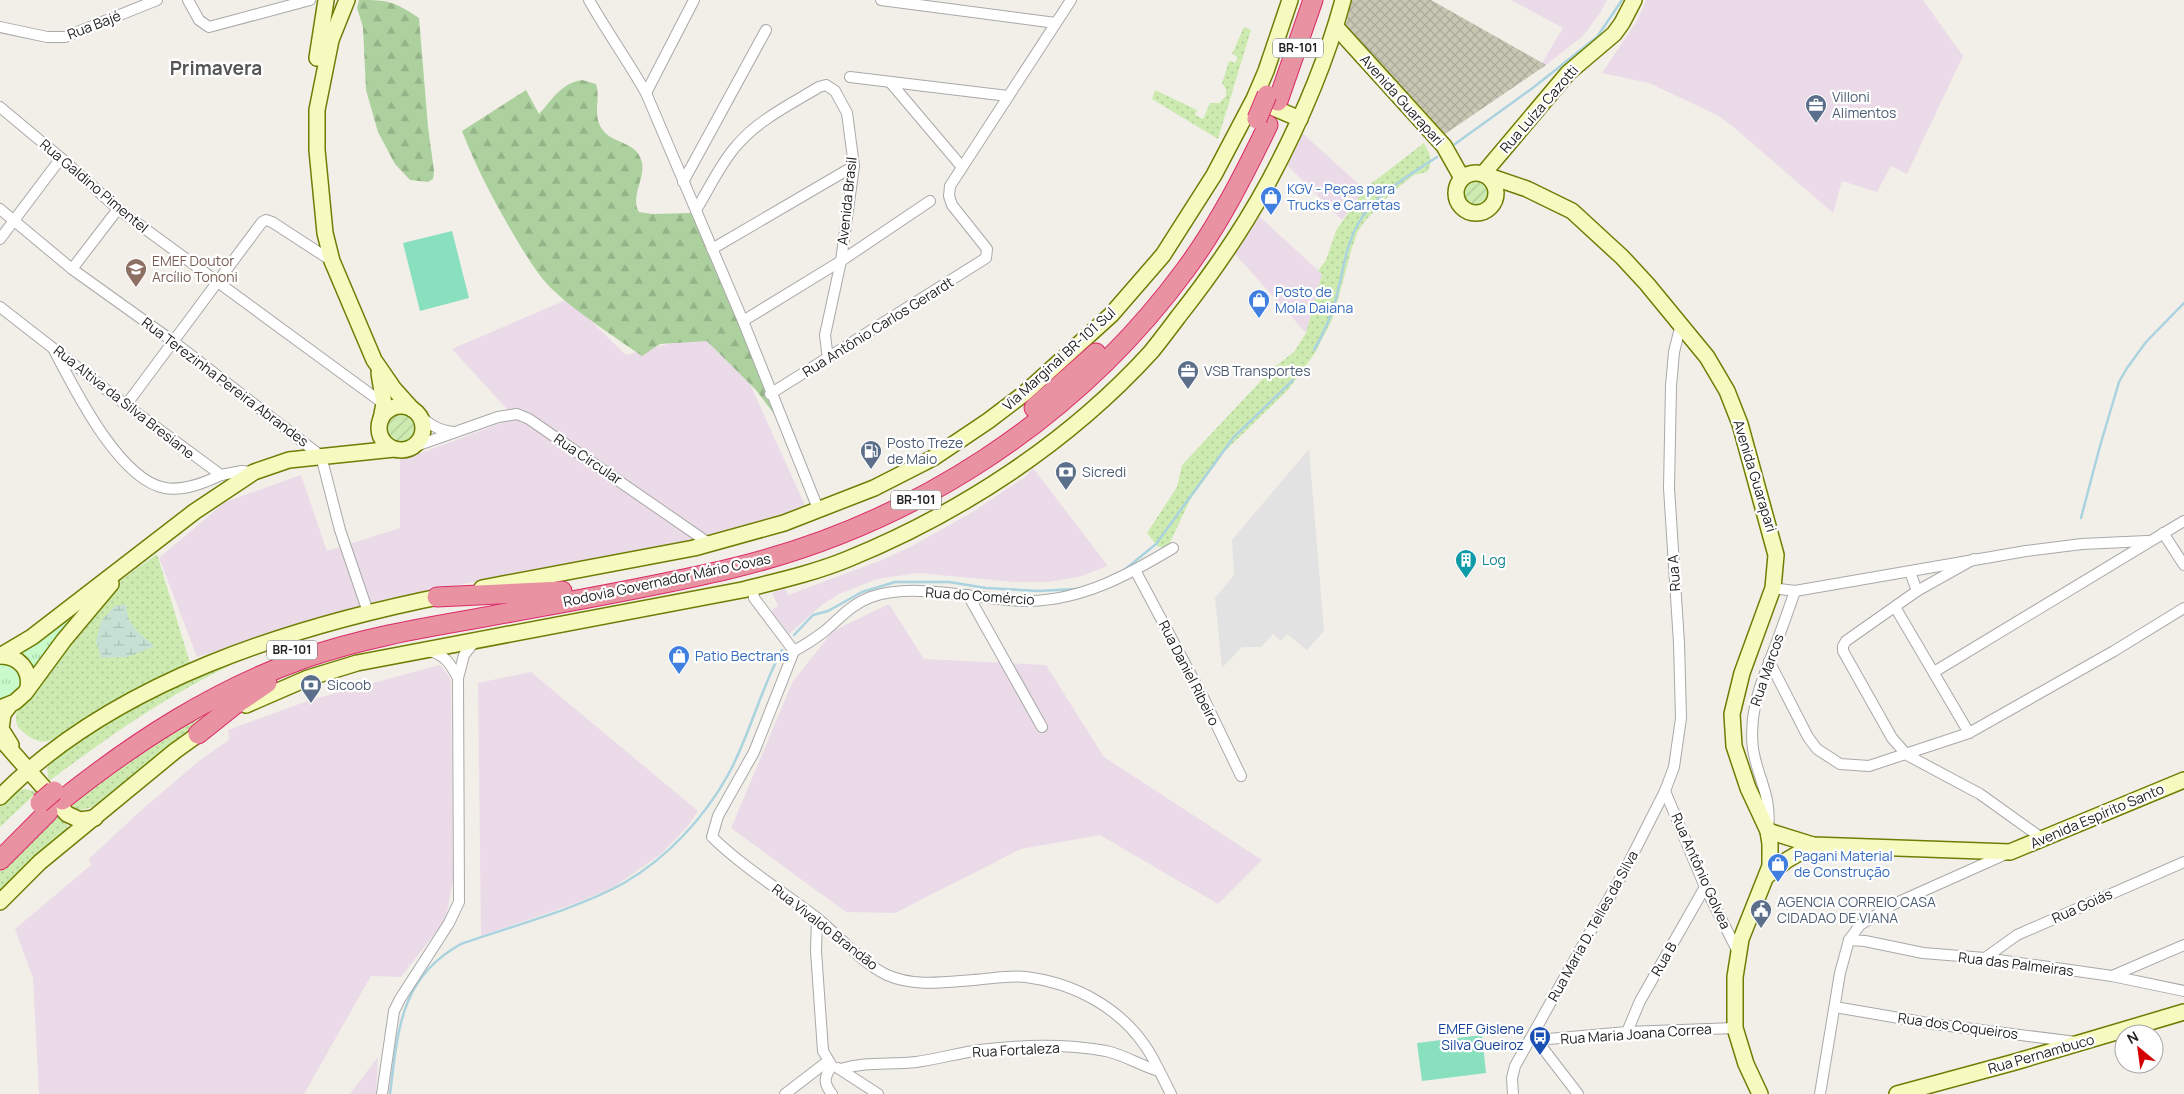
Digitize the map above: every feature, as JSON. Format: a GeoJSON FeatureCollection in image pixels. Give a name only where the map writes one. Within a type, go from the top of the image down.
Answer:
{"type":"FeatureCollection","features":[{"type":"Feature","properties":{"kind":"highway","name":"Rodovia Governador Mário Covas"},"geometry":{"type":"LineString","coordinates":[[0,842],[53,801],[130,748],[195,708],[255,678],[333,649],[395,633],[597,596],[732,568],[834,538],[888,514],[944,484],[995,452],[1078,389],[1132,333],[1185,271],[1242,178],[1302,0]]}},
{"type":"Feature","properties":{"kind":"highway","name":"Rodovia Governador Mário Covas"},"geometry":{"type":"LineString","coordinates":[[0,860],[53,801],[109,748],[166,710],[229,676],[276,656],[371,626],[673,570],[783,543],[882,504],[986,444],[1079,370],[1124,326],[1174,265],[1216,201],[1265,107],[1313,0]]}},
{"type":"Feature","properties":{"kind":"highway"},"geometry":{"type":"LineString","coordinates":[[437,597],[562,591]]}},
{"type":"Feature","properties":{"kind":"highway"},"geometry":{"type":"LineString","coordinates":[[198,734],[252,693],[333,649]]}},
{"type":"Feature","properties":{"kind":"street","name":"Rua Bajé"},"geometry":{"type":"LineString","coordinates":[[0,27],[47,37],[64,37],[157,0]]}},
{"type":"Feature","properties":{"kind":"street"},"geometry":{"type":"LineString","coordinates":[[188,0],[199,20],[209,27],[310,0]]}},
{"type":"Feature","properties":{"kind":"street"},"geometry":{"type":"LineString","coordinates":[[326,0],[317,61],[317,150],[322,219],[332,261],[382,383],[381,437],[386,445],[394,449]]}},
{"type":"Feature","properties":{"kind":"street"},"geometry":{"type":"LineString","coordinates":[[318,101],[331,40],[347,0]]}},
{"type":"Feature","properties":{"kind":"street"},"geometry":{"type":"LineString","coordinates":[[589,0],[608,34],[629,63],[646,94],[743,321],[770,394],[819,511]]}},
{"type":"Feature","properties":{"kind":"street"},"geometry":{"type":"LineString","coordinates":[[646,94],[694,0]]}},
{"type":"Feature","properties":{"kind":"street"},"geometry":{"type":"LineString","coordinates":[[881,0],[1056,23]]}},
{"type":"Feature","properties":{"kind":"street"},"geometry":{"type":"LineString","coordinates":[[890,82],[962,167],[1071,0]]}},
{"type":"Feature","properties":{"kind":"street"},"geometry":{"type":"LineString","coordinates":[[1290,0],[1266,71],[1265,107],[1300,119]]}},
{"type":"Feature","properties":{"kind":"street"},"geometry":{"type":"LineString","coordinates":[[0,902],[27,874],[175,751],[198,734],[261,698],[308,678],[357,662],[753,588],[792,578],[847,560],[901,536],[956,506],[1010,472],[1060,436],[1101,402],[1152,351],[1197,294],[1251,214],[1300,119],[1336,27],[1343,0]]}},
{"type":"Feature","properties":{"kind":"street","name":"Rua Luíza Cazotti"},"geometry":{"type":"LineString","coordinates":[[1483,174],[1568,74],[1614,34],[1634,0]]}},
{"type":"Feature","properties":{"kind":"street","name":"Avenida Guarapari"},"geometry":{"type":"LineString","coordinates":[[1336,27],[1444,146],[1462,178]]}},
{"type":"Feature","properties":{"kind":"street"},"geometry":{"type":"LineString","coordinates":[[683,182],[766,30]]}},
{"type":"Feature","properties":{"kind":"street"},"geometry":{"type":"LineString","coordinates":[[850,77],[1008,96]]}},
{"type":"Feature","properties":{"kind":"street","name":"Avenida Brasil"},"geometry":{"type":"LineString","coordinates":[[696,210],[736,146],[748,134],[768,118],[819,87],[826,85],[835,91],[847,113],[854,166],[841,260],[825,335],[828,359]]}},
{"type":"Feature","properties":{"kind":"street","name":"Rua Galdino Pimentel"},"geometry":{"type":"LineString","coordinates":[[0,107],[118,209],[217,283],[381,417]]}},
{"type":"Feature","properties":{"kind":"street","name":"Via Marginal BR-101 Sul"},"geometry":{"type":"LineString","coordinates":[[4,793],[46,756],[112,711],[167,682],[271,641],[368,612],[710,544],[784,524],[874,488],[933,458],[1018,399],[1111,315],[1163,254],[1214,175],[1265,107]]}},
{"type":"Feature","properties":{"kind":"street"},"geometry":{"type":"LineString","coordinates":[[0,239],[61,158]]}},
{"type":"Feature","properties":{"kind":"street"},"geometry":{"type":"LineString","coordinates":[[712,249],[854,166]]}},
{"type":"Feature","properties":{"kind":"street","name":"Rua Antônio Carlos Gerardt"},"geometry":{"type":"LineString","coordinates":[[770,394],[985,260],[988,254],[987,249],[950,200],[950,186],[962,167]]}},
{"type":"Feature","properties":{"kind":"street"},"geometry":{"type":"LineString","coordinates":[[1491,206],[1496,190],[1492,180],[1483,174],[1472,173],[1462,178],[1455,192],[1462,207],[1477,213],[1487,210],[1512,194],[1533,192]]}},
{"type":"Feature","properties":{"kind":"street","name":"Avenida Guarapari"},"geometry":{"type":"LineString","coordinates":[[1483,174],[1533,192],[1561,205],[1578,216],[1632,267],[1680,324],[1719,375],[1734,406],[1775,545],[1776,568],[1773,588],[1742,673],[1732,714],[1734,746],[1752,797],[1768,831],[1771,857],[1768,875]]}},
{"type":"Feature","properties":{"kind":"street"},"geometry":{"type":"LineString","coordinates":[[743,321],[841,260],[930,201]]}},
{"type":"Feature","properties":{"kind":"street","name":"Rua Terezinha Pereira Abrandes"},"geometry":{"type":"LineString","coordinates":[[0,209],[72,269],[174,342],[321,456],[340,530],[368,612]]}},
{"type":"Feature","properties":{"kind":"street"},"geometry":{"type":"LineString","coordinates":[[72,269],[118,209]]}},
{"type":"Feature","properties":{"kind":"street"},"geometry":{"type":"LineString","coordinates":[[126,405],[258,225],[266,220],[272,222],[332,261]]}},
{"type":"Feature","properties":{"kind":"street","name":"Rua Altiva da Silva Bresiane"},"geometry":{"type":"LineString","coordinates":[[0,307],[126,405],[221,475]]}},
{"type":"Feature","properties":{"kind":"street","name":"Rua A"},"geometry":{"type":"LineString","coordinates":[[1651,816],[1665,791],[1674,767],[1682,718],[1669,488],[1671,386],[1674,352],[1680,324]]}},
{"type":"Feature","properties":{"kind":"street"},"geometry":{"type":"LineString","coordinates":[[52,347],[83,405],[116,451],[138,473],[163,488],[176,489],[221,475],[242,471],[254,472]]}},
{"type":"Feature","properties":{"kind":"street"},"geometry":{"type":"LineString","coordinates":[[374,360],[388,382],[429,425],[442,431],[456,432]]}},
{"type":"Feature","properties":{"kind":"street"},"geometry":{"type":"LineString","coordinates":[[0,656],[32,638],[194,512],[254,472],[289,460],[321,456],[348,454],[394,449],[404,450],[413,447],[420,441],[423,433],[423,423],[416,412],[404,406],[394,407],[381,417],[368,440],[348,454]]}},
{"type":"Feature","properties":{"kind":"street","name":"Rua Circular"},"geometry":{"type":"LineString","coordinates":[[413,447],[509,414],[518,414],[529,419],[710,544]]}},
{"type":"Feature","properties":{"kind":"street"},"geometry":{"type":"LineString","coordinates":[[1934,672],[2147,541],[2184,521]]}},
{"type":"Feature","properties":{"kind":"street"},"geometry":{"type":"LineString","coordinates":[[2163,533],[2184,565]]}},
{"type":"Feature","properties":{"kind":"street"},"geometry":{"type":"LineString","coordinates":[[1773,588],[1795,591],[1910,572],[1974,559],[2082,544],[2147,541]]}},
{"type":"Feature","properties":{"kind":"street","name":"Rua do Comércio"},"geometry":{"type":"LineString","coordinates":[[794,651],[824,632],[852,606],[873,596],[916,591],[1048,600],[1087,591],[1136,570],[1173,548]]}},
{"type":"Feature","properties":{"kind":"street"},"geometry":{"type":"LineString","coordinates":[[4,793],[14,770],[13,758],[8,745],[9,742],[1,729],[5,707],[20,698],[80,620],[134,559]]}},
{"type":"Feature","properties":{"kind":"street"},"geometry":{"type":"LineString","coordinates":[[1974,559],[1916,591],[1846,641],[1843,651],[1892,738],[1907,754],[1980,794],[2043,839]]}},
{"type":"Feature","properties":{"kind":"street","name":"Rua Daniel Ribeiro"},"geometry":{"type":"LineString","coordinates":[[1136,570],[1205,701],[1241,776]]}},
{"type":"Feature","properties":{"kind":"street"},"geometry":{"type":"LineString","coordinates":[[1910,572],[1916,591]]}},
{"type":"Feature","properties":{"kind":"street"},"geometry":{"type":"LineString","coordinates":[[753,588],[754,598],[794,651]]}},
{"type":"Feature","properties":{"kind":"street","name":"Rua Marcos"},"geometry":{"type":"LineString","coordinates":[[1768,831],[1769,803],[1753,750],[1752,722],[1754,700],[1795,591]]}},
{"type":"Feature","properties":{"kind":"street"},"geometry":{"type":"LineString","coordinates":[[968,596],[1042,727]]}},
{"type":"Feature","properties":{"kind":"street"},"geometry":{"type":"LineString","coordinates":[[1895,607],[1969,733]]}},
{"type":"Feature","properties":{"kind":"street"},"geometry":{"type":"LineString","coordinates":[[1770,661],[1808,737],[1817,749],[1840,764],[1869,766],[1969,733],[2114,651],[2184,608]]}},
{"type":"Feature","properties":{"kind":"street"},"geometry":{"type":"LineString","coordinates":[[382,1094],[394,1011],[449,923],[459,902],[458,678],[468,648],[480,638]]}},
{"type":"Feature","properties":{"kind":"street"},"geometry":{"type":"LineString","coordinates":[[422,650],[441,655],[449,662],[458,678]]}},
{"type":"Feature","properties":{"kind":"street","name":"Rua Vivaldo Brandão"},"geometry":{"type":"LineString","coordinates":[[794,651],[754,752],[718,816],[712,837],[739,861],[817,918],[870,964],[887,975],[899,979],[930,983],[1026,977],[1083,993],[1103,1003],[1120,1017],[1147,1048],[1171,1094]]}},
{"type":"Feature","properties":{"kind":"street"},"geometry":{"type":"LineString","coordinates":[[0,656],[16,659],[24,666],[28,675],[28,688]]}},
{"type":"Feature","properties":{"kind":"street"},"geometry":{"type":"LineString","coordinates":[[8,745],[34,757],[46,756],[40,770],[41,779],[53,801]]}},
{"type":"Feature","properties":{"kind":"street"},"geometry":{"type":"LineString","coordinates":[[8,745],[30,770],[73,830],[54,851]]}},
{"type":"Feature","properties":{"kind":"street","name":"Avenida Espírito Santo"},"geometry":{"type":"LineString","coordinates":[[1820,1094],[1840,973],[1848,940],[1860,924],[1876,913],[2010,852],[2184,780]]}},
{"type":"Feature","properties":{"kind":"street"},"geometry":{"type":"LineString","coordinates":[[4,793],[27,784],[80,820],[96,818]]}},
{"type":"Feature","properties":{"kind":"street","name":"Rua Antônio Golvea"},"geometry":{"type":"LineString","coordinates":[[1665,791],[1705,887],[1739,944]]}},
{"type":"Feature","properties":{"kind":"street","name":"Rua Maria D. Telles da Silva"},"geometry":{"type":"LineString","coordinates":[[1513,1094],[1512,1078],[1515,1066],[1534,1037],[1626,868],[1651,816]]}},
{"type":"Feature","properties":{"kind":"street","name":"Avenida Espírito Santo"},"geometry":{"type":"LineString","coordinates":[[1768,831],[1813,845],[2010,852]]}},
{"type":"Feature","properties":{"kind":"street"},"geometry":{"type":"LineString","coordinates":[[1760,1094],[1746,1064],[1735,1028],[1735,976],[1739,944],[1768,875],[1787,860],[1813,845]]}},
{"type":"Feature","properties":{"kind":"street","name":"Rua Goiás"},"geometry":{"type":"LineString","coordinates":[[1985,958],[2017,935],[2184,862]]}},
{"type":"Feature","properties":{"kind":"street","name":"Rua B"},"geometry":{"type":"LineString","coordinates":[[1627,1032],[1640,1001],[1705,887]]}},
{"type":"Feature","properties":{"kind":"street"},"geometry":{"type":"LineString","coordinates":[[817,918],[816,951],[823,1051],[833,1065],[878,1094]]}},
{"type":"Feature","properties":{"kind":"street","name":"Rua das Palmeiras"},"geometry":{"type":"LineString","coordinates":[[1848,940],[1923,953],[1985,958],[2112,976],[2184,991]]}},
{"type":"Feature","properties":{"kind":"street"},"geometry":{"type":"LineString","coordinates":[[2112,976],[2184,945]]}},
{"type":"Feature","properties":{"kind":"street","name":"Rua dos Coqueiros"},"geometry":{"type":"LineString","coordinates":[[1835,1008],[1934,1024],[2081,1042]]}},
{"type":"Feature","properties":{"kind":"street","name":"Rua Pernambuco"},"geometry":{"type":"LineString","coordinates":[[1897,1094],[2184,1012]]}},
{"type":"Feature","properties":{"kind":"street","name":"Rua Maria Joana Correa"},"geometry":{"type":"LineString","coordinates":[[1534,1037],[1735,1028]]}},
{"type":"Feature","properties":{"kind":"street"},"geometry":{"type":"LineString","coordinates":[[1534,1037],[1578,1094]]}},
{"type":"Feature","properties":{"kind":"street","name":"Rua Fortaleza"},"geometry":{"type":"LineString","coordinates":[[833,1065],[916,1062],[980,1050],[1039,1047],[1106,1052],[1128,1058],[1145,1067],[1159,1071]]}},
{"type":"Feature","properties":{"kind":"street"},"geometry":{"type":"LineString","coordinates":[[785,1094],[833,1065]]}},
{"type":"Feature","properties":{"kind":"street"},"geometry":{"type":"LineString","coordinates":[[832,1094],[825,1083],[825,1078],[833,1065]]}},
{"type":"Feature","properties":{"kind":"shaded area"},"geometry":{"type":"Polygon","coordinates":[[[1351,0],[1431,0],[1546,65],[1442,136],[1345,29],[1351,0]]]}},
{"type":"Feature","properties":{"kind":"shaded area"},"geometry":{"type":"Polygon","coordinates":[[[1511,0],[1607,0],[1583,36],[1546,65],[1542,63],[1563,28],[1511,0]]]}},
{"type":"Feature","properties":{"kind":"shaded area","name":"Villoni Alimentos"},"geometry":{"type":"Polygon","coordinates":[[[1646,0],[1923,0],[1963,56],[1907,174],[1891,166],[1877,192],[1842,181],[1833,213],[1717,115],[1649,83],[1602,73],[1638,19],[1646,0]]]}},
{"type":"Feature","properties":{"kind":"shaded area"},"geometry":{"type":"Polygon","coordinates":[[[1300,131],[1364,189],[1342,220],[1287,165],[1300,131]]]}},
{"type":"Feature","properties":{"kind":"shaded area"},"geometry":{"type":"Polygon","coordinates":[[[1259,216],[1322,274],[1306,333],[1235,254],[1259,216]]]}},
{"type":"Feature","properties":{"kind":"shaded area"},"geometry":{"type":"Polygon","coordinates":[[[568,299],[626,355],[725,329],[809,514],[691,540],[385,599],[197,657],[159,558],[225,502],[301,475],[327,551],[400,528],[400,455],[421,453],[515,418],[452,349],[568,299]]]}},
{"type":"Feature","properties":{"kind":"shaded area"},"geometry":{"type":"Polygon","coordinates":[[[1309,449],[1324,631],[1307,650],[1287,634],[1281,641],[1273,634],[1261,647],[1242,647],[1222,668],[1215,598],[1234,575],[1232,540],[1309,449]]]}},
{"type":"Feature","properties":{"kind":"shaded area"},"geometry":{"type":"Polygon","coordinates":[[[1033,468],[1108,566],[1079,577],[1048,582],[1014,582],[918,573],[877,579],[839,594],[822,605],[789,634],[771,611],[778,606],[772,593],[785,588],[788,595],[882,560],[912,546],[971,513],[1026,476],[1033,468]]]}},
{"type":"Feature","properties":{"kind":"shaded area"},"geometry":{"type":"Polygon","coordinates":[[[889,604],[924,659],[1046,665],[1104,757],[1262,860],[1218,904],[1100,835],[1021,849],[895,913],[846,912],[731,828],[793,681],[833,631],[889,604]]]}},
{"type":"Feature","properties":{"kind":"shaded area"},"geometry":{"type":"Polygon","coordinates":[[[440,665],[450,678],[451,687],[453,880],[444,921],[401,977],[371,976],[304,1094],[39,1094],[33,978],[15,929],[91,865],[89,859],[138,813],[200,760],[229,740],[228,730],[310,700],[440,665]]]}},
{"type":"Feature","properties":{"kind":"shaded area"},"geometry":{"type":"Polygon","coordinates":[[[531,672],[698,811],[687,827],[661,854],[614,887],[579,902],[481,936],[478,683],[531,672]]]}},
{"type":"Feature","properties":{"kind":"shaded area"},"geometry":{"type":"Polygon","coordinates":[[[378,1057],[376,1094],[350,1094],[378,1057]]]}},
{"type":"Feature","properties":{"kind":"green space"},"geometry":{"type":"Polygon","coordinates":[[[359,0],[377,0],[390,3],[403,8],[419,18],[428,127],[434,171],[433,179],[428,182],[410,180],[395,164],[378,132],[366,90],[363,27],[357,8],[359,0]]]}},
{"type":"Feature","properties":{"kind":"green space"},"geometry":{"type":"Polygon","coordinates":[[[1244,27],[1251,30],[1218,139],[1152,99],[1155,90],[1197,110],[1195,115],[1203,119],[1210,103],[1219,103],[1226,96],[1226,89],[1222,83],[1229,61],[1235,63],[1238,57],[1232,54],[1244,27]]]}},
{"type":"Feature","properties":{"kind":"green space"},"geometry":{"type":"Polygon","coordinates":[[[582,80],[596,84],[598,96],[597,112],[602,129],[612,138],[636,151],[640,156],[642,175],[636,200],[639,212],[652,214],[691,213],[731,300],[777,418],[756,390],[707,341],[660,344],[642,356],[585,316],[563,299],[544,280],[504,219],[462,131],[526,90],[539,114],[563,88],[582,80]]]}},
{"type":"Feature","properties":{"kind":"green space"},"geometry":{"type":"Polygon","coordinates":[[[1424,143],[1430,158],[1427,172],[1414,175],[1390,194],[1358,231],[1333,318],[1315,353],[1288,390],[1225,451],[1190,500],[1167,549],[1157,546],[1147,533],[1177,487],[1182,465],[1271,370],[1294,352],[1306,333],[1322,274],[1318,271],[1326,260],[1336,231],[1364,189],[1424,143]]]}},
{"type":"Feature","properties":{"kind":"green space"},"geometry":{"type":"Polygon","coordinates":[[[1476,179],[1486,183],[1490,193],[1486,203],[1476,207],[1466,203],[1462,193],[1466,183],[1476,179]]]}},
{"type":"Feature","properties":{"kind":"green space"},"geometry":{"type":"Polygon","coordinates":[[[452,231],[469,298],[420,311],[403,243],[452,231]]]}},
{"type":"Feature","properties":{"kind":"green space"},"geometry":{"type":"Polygon","coordinates":[[[401,413],[412,417],[416,428],[412,439],[401,443],[390,439],[386,428],[390,417],[401,413]]]}},
{"type":"Feature","properties":{"kind":"green space"},"geometry":{"type":"Polygon","coordinates":[[[157,554],[190,663],[117,698],[78,726],[58,737],[48,741],[38,741],[28,736],[16,723],[19,705],[118,582],[157,554]]]}},
{"type":"Feature","properties":{"kind":"green space"},"geometry":{"type":"Polygon","coordinates":[[[91,596],[32,675],[15,653],[91,596]]]}},
{"type":"Feature","properties":{"kind":"green space"},"geometry":{"type":"Polygon","coordinates":[[[126,604],[131,624],[155,646],[128,657],[101,658],[96,641],[101,621],[115,606],[126,604]]]}},
{"type":"Feature","properties":{"kind":"green space"},"geometry":{"type":"Polygon","coordinates":[[[398,612],[286,643],[222,669],[145,713],[49,781],[47,769],[53,757],[147,696],[310,632],[398,612]]]}},
{"type":"Feature","properties":{"kind":"green space"},"geometry":{"type":"Polygon","coordinates":[[[0,661],[21,670],[22,690],[0,703],[0,661]]]}},
{"type":"Feature","properties":{"kind":"green space"},"geometry":{"type":"Polygon","coordinates":[[[222,703],[99,805],[82,810],[69,807],[124,764],[222,703]]]}},
{"type":"Feature","properties":{"kind":"green space"},"geometry":{"type":"Polygon","coordinates":[[[25,789],[37,792],[0,827],[0,806],[16,791],[25,789]]]}},
{"type":"Feature","properties":{"kind":"green space"},"geometry":{"type":"Polygon","coordinates":[[[59,815],[67,824],[68,830],[0,894],[0,871],[15,854],[59,815]]]}},
{"type":"Feature","properties":{"kind":"green space"},"geometry":{"type":"Polygon","coordinates":[[[1482,1035],[1486,1073],[1422,1081],[1417,1043],[1482,1035]]]}},
{"type":"Feature","properties":{"kind":"waterway"},"geometry":{"type":"LineString","coordinates":[[1455,144],[1534,87],[1597,37],[1622,0]]}},
{"type":"Feature","properties":{"kind":"waterway"},"geometry":{"type":"LineString","coordinates":[[1314,350],[1332,312],[1349,245],[1358,224],[1373,204],[1383,195],[1404,178],[1437,157]]}},
{"type":"Feature","properties":{"kind":"waterway"},"geometry":{"type":"LineString","coordinates":[[2081,518],[2119,382],[2146,342],[2184,303]]}},
{"type":"Feature","properties":{"kind":"waterway"},"geometry":{"type":"LineString","coordinates":[[1123,571],[1156,544],[1233,438],[1293,380]]}},
{"type":"Feature","properties":{"kind":"waterway"},"geometry":{"type":"LineString","coordinates":[[794,635],[813,615],[828,611],[862,592],[895,582],[949,582],[986,588],[1038,591],[1076,589]]}},
{"type":"Feature","properties":{"kind":"waterway"},"geometry":{"type":"LineString","coordinates":[[390,1094],[396,1049],[405,1008],[413,990],[425,973],[440,958],[461,944],[586,901],[624,883],[655,862],[696,821],[728,775],[782,650]]}},
{"type":"Feature","properties":{"kind":"place","name":"Villoni Alimentos"},"geometry":{"type":"Point","coordinates":[1816,124]}},
{"type":"Feature","properties":{"kind":"place","name":"KGV - Peças para Trucks e Carretas"},"geometry":{"type":"Point","coordinates":[1271,216]}},
{"type":"Feature","properties":{"kind":"place","name":"EMEF Doutor Arcílio Tononi"},"geometry":{"type":"Point","coordinates":[136,288]}},
{"type":"Feature","properties":{"kind":"place","name":"Posto de Mola Daiana"},"geometry":{"type":"Point","coordinates":[1259,319]}},
{"type":"Feature","properties":{"kind":"place","name":"VSB Transportes"},"geometry":{"type":"Point","coordinates":[1188,390]}},
{"type":"Feature","properties":{"kind":"place","name":"Posto Treze de Maio"},"geometry":{"type":"Point","coordinates":[871,470]}},
{"type":"Feature","properties":{"kind":"place","name":"Sicredi"},"geometry":{"type":"Point","coordinates":[1066,491]}},
{"type":"Feature","properties":{"kind":"place","name":"Log"},"geometry":{"type":"Point","coordinates":[1466,579]}},
{"type":"Feature","properties":{"kind":"place","name":"Patio Bectrans"},"geometry":{"type":"Point","coordinates":[679,675]}},
{"type":"Feature","properties":{"kind":"place","name":"Sicoob"},"geometry":{"type":"Point","coordinates":[311,704]}},
{"type":"Feature","properties":{"kind":"place","name":"Pagani Material de Construção"},"geometry":{"type":"Point","coordinates":[1778,883]}},
{"type":"Feature","properties":{"kind":"place","name":"AGENCIA CORREIO CASA CIDADAO DE VIANA"},"geometry":{"type":"Point","coordinates":[1761,929]}},
{"type":"Feature","properties":{"kind":"place","name":"EMEF Gislene Silva Queiroz"},"geometry":{"type":"Point","coordinates":[1540,1056]}},
{"type":"Feature","properties":{"kind":"district","name":"Primavera"},"geometry":{"type":"Point","coordinates":[216,68]}}]}
